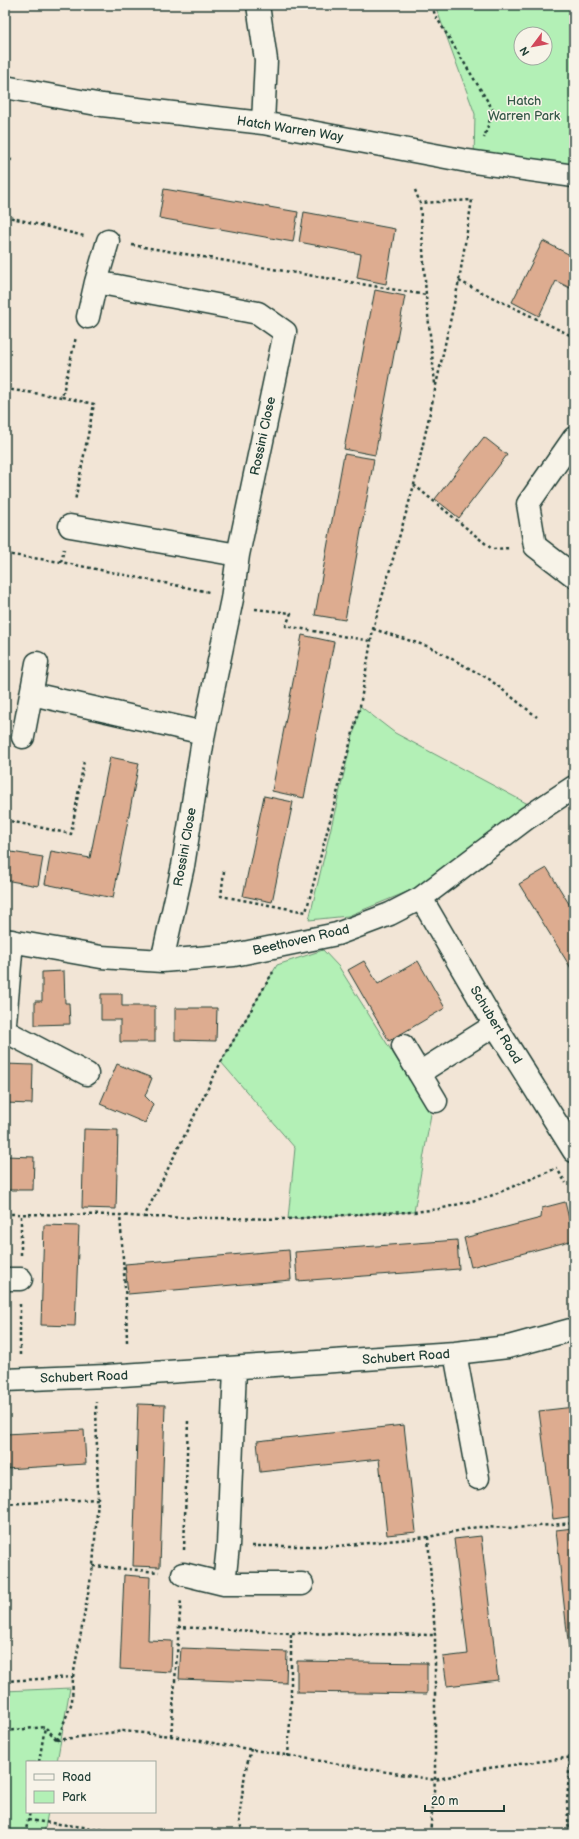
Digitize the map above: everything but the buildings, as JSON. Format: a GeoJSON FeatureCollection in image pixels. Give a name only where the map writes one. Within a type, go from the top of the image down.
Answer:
{"type":"FeatureCollection","features":[{"type":"Feature","properties":{"kind":"street"},"geometry":{"type":"LineString","coordinates":[[258,5],[266,60],[263,123]]}},
{"type":"Feature","properties":{"kind":"street","name":"Hatch Warren Way"},"geometry":{"type":"LineString","coordinates":[[5,87],[102,105],[263,123],[467,161],[574,176]]}},
{"type":"Feature","properties":{"kind":"street"},"geometry":{"type":"LineString","coordinates":[[88,317],[108,241]]}},
{"type":"Feature","properties":{"kind":"street","name":"Rossini Close"},"geometry":{"type":"LineString","coordinates":[[96,282],[258,313],[285,332],[238,555],[232,599],[204,733],[183,866],[162,961]]}},
{"type":"Feature","properties":{"kind":"street"},"geometry":{"type":"LineString","coordinates":[[574,438],[528,504],[536,546],[574,576]]}},
{"type":"Feature","properties":{"kind":"street"},"geometry":{"type":"LineString","coordinates":[[70,526],[238,555]]}},
{"type":"Feature","properties":{"kind":"street"},"geometry":{"type":"LineString","coordinates":[[23,737],[37,663]]}},
{"type":"Feature","properties":{"kind":"street"},"geometry":{"type":"LineString","coordinates":[[32,694],[204,733]]}},
{"type":"Feature","properties":{"kind":"street","name":"Beethoven Road"},"geometry":{"type":"LineString","coordinates":[[5,1023],[9,941],[101,957],[162,961],[234,955],[337,934],[390,914],[421,898],[527,818],[574,787]]}},
{"type":"Feature","properties":{"kind":"street","name":"Schubert Road"},"geometry":{"type":"LineString","coordinates":[[421,898],[495,1025],[574,1151]]}},
{"type":"Feature","properties":{"kind":"street"},"geometry":{"type":"LineString","coordinates":[[419,1073],[495,1025]]}},
{"type":"Feature","properties":{"kind":"street"},"geometry":{"type":"LineString","coordinates":[[5,1031],[87,1074]]}},
{"type":"Feature","properties":{"kind":"street"},"geometry":{"type":"LineString","coordinates":[[403,1046],[436,1100]]}},
{"type":"Feature","properties":{"kind":"street","name":"Schubert Road"},"geometry":{"type":"LineString","coordinates":[[5,1380],[107,1376],[455,1353],[508,1347],[574,1329]]}},
{"type":"Feature","properties":{"kind":"street"},"geometry":{"type":"LineString","coordinates":[[455,1353],[478,1478]]}},
{"type":"Feature","properties":{"kind":"street"},"geometry":{"type":"LineString","coordinates":[[224,1584],[228,1546],[235,1368]]}},
{"type":"Feature","properties":{"kind":"street"},"geometry":{"type":"LineString","coordinates":[[184,1574],[224,1584],[302,1584]]}},
{"type":"Feature","properties":{"kind":"path"},"geometry":{"type":"LineString","coordinates":[[432,5],[435,15],[494,110],[482,144]]}},
{"type":"Feature","properties":{"kind":"path"},"geometry":{"type":"LineString","coordinates":[[5,159],[12,160]]}},
{"type":"Feature","properties":{"kind":"path"},"geometry":{"type":"LineString","coordinates":[[415,190],[420,203],[426,295],[435,386]]}},
{"type":"Feature","properties":{"kind":"path"},"geometry":{"type":"LineString","coordinates":[[224,871],[221,896],[306,912],[360,706],[373,629],[414,485],[459,281],[472,200],[420,203]]}},
{"type":"Feature","properties":{"kind":"path"},"geometry":{"type":"LineString","coordinates":[[5,216],[108,241],[426,295]]}},
{"type":"Feature","properties":{"kind":"path"},"geometry":{"type":"LineString","coordinates":[[459,281],[574,337]]}},
{"type":"Feature","properties":{"kind":"path"},"geometry":{"type":"LineString","coordinates":[[62,397],[78,326],[88,317]]}},
{"type":"Feature","properties":{"kind":"path"},"geometry":{"type":"LineString","coordinates":[[5,389],[62,397],[94,404],[70,526]]}},
{"type":"Feature","properties":{"kind":"path"},"geometry":{"type":"LineString","coordinates":[[414,485],[492,549],[536,546]]}},
{"type":"Feature","properties":{"kind":"path"},"geometry":{"type":"LineString","coordinates":[[5,554],[61,562],[210,593]]}},
{"type":"Feature","properties":{"kind":"path"},"geometry":{"type":"LineString","coordinates":[[253,608],[291,613],[286,626],[370,641]]}},
{"type":"Feature","properties":{"kind":"path"},"geometry":{"type":"LineString","coordinates":[[373,629],[430,647],[482,675],[536,717]]}},
{"type":"Feature","properties":{"kind":"path"},"geometry":{"type":"LineString","coordinates":[[5,820],[71,834],[84,761]]}},
{"type":"Feature","properties":{"kind":"path"},"geometry":{"type":"LineString","coordinates":[[144,1216],[221,1062],[277,965]]}},
{"type":"Feature","properties":{"kind":"path"},"geometry":{"type":"LineString","coordinates":[[5,1214],[288,1219],[414,1212],[439,1209],[488,1197],[557,1168],[566,1183]]}},
{"type":"Feature","properties":{"kind":"path"},"geometry":{"type":"LineString","coordinates":[[120,1215],[126,1302],[127,1342]]}},
{"type":"Feature","properties":{"kind":"path"},"geometry":{"type":"LineString","coordinates":[[57,1740],[72,1702],[73,1677],[93,1566],[98,1499],[96,1397]]}},
{"type":"Feature","properties":{"kind":"path"},"geometry":{"type":"LineString","coordinates":[[171,1736],[178,1627],[184,1574],[188,1421]]}},
{"type":"Feature","properties":{"kind":"path"},"geometry":{"type":"LineString","coordinates":[[5,1504],[98,1499]]}},
{"type":"Feature","properties":{"kind":"path"},"geometry":{"type":"LineString","coordinates":[[228,1546],[338,1546],[428,1537],[477,1527],[516,1528],[574,1523]]}},
{"type":"Feature","properties":{"kind":"path"},"geometry":{"type":"LineString","coordinates":[[428,1537],[435,1635],[435,1780],[430,1834]]}},
{"type":"Feature","properties":{"kind":"path"},"geometry":{"type":"LineString","coordinates":[[93,1566],[184,1574]]}},
{"type":"Feature","properties":{"kind":"path"},"geometry":{"type":"LineString","coordinates":[[178,1627],[292,1633],[435,1635]]}},
{"type":"Feature","properties":{"kind":"path"},"geometry":{"type":"LineString","coordinates":[[288,1757],[291,1703],[292,1633]]}},
{"type":"Feature","properties":{"kind":"path"},"geometry":{"type":"LineString","coordinates":[[5,1680],[73,1677]]}},
{"type":"Feature","properties":{"kind":"path"},"geometry":{"type":"LineString","coordinates":[[46,1727],[57,1740]]}},
{"type":"Feature","properties":{"kind":"path"},"geometry":{"type":"LineString","coordinates":[[5,1731],[46,1727]]}},
{"type":"Feature","properties":{"kind":"path"},"geometry":{"type":"LineString","coordinates":[[39,1761],[46,1727]]}},
{"type":"Feature","properties":{"kind":"path"},"geometry":{"type":"LineString","coordinates":[[57,1740],[124,1731],[171,1736],[252,1749],[288,1757],[435,1780],[481,1769],[574,1757]]}},
{"type":"Feature","properties":{"kind":"path"},"geometry":{"type":"LineString","coordinates":[[243,1834],[239,1819],[245,1773],[252,1749]]}},
{"type":"Feature","properties":{"kind":"path"},"geometry":{"type":"LineString","coordinates":[[569,1834],[567,1803],[570,1757]]}},
{"type":"Feature","properties":{"kind":"path"},"geometry":{"type":"LineString","coordinates":[[25,1834],[30,1813]]}},
{"type":"Feature","properties":{"kind":"path"},"geometry":{"type":"LineString","coordinates":[[28,1820],[114,1831],[114,1834]]}},
{"type":"Feature","properties":{"kind":"green space","name":"Hatch Warren Park"},"geometry":{"type":"Polygon","coordinates":[[[435,5],[574,5],[574,168],[474,158],[475,114],[435,5]]]}},
{"type":"Feature","properties":{"kind":"green space"},"geometry":{"type":"Polygon","coordinates":[[[360,706],[395,733],[528,804],[414,889],[348,916],[309,920],[360,706]]]}},
{"type":"Feature","properties":{"kind":"green space"},"geometry":{"type":"Polygon","coordinates":[[[323,950],[339,967],[431,1114],[414,1212],[288,1219],[295,1148],[221,1062],[277,965],[323,950]]]}},
{"type":"Feature","properties":{"kind":"green space"},"geometry":{"type":"Polygon","coordinates":[[[70,1688],[57,1761],[26,1761],[26,1813],[48,1813],[44,1834],[5,1834],[5,1691],[70,1688]]]}}]}
